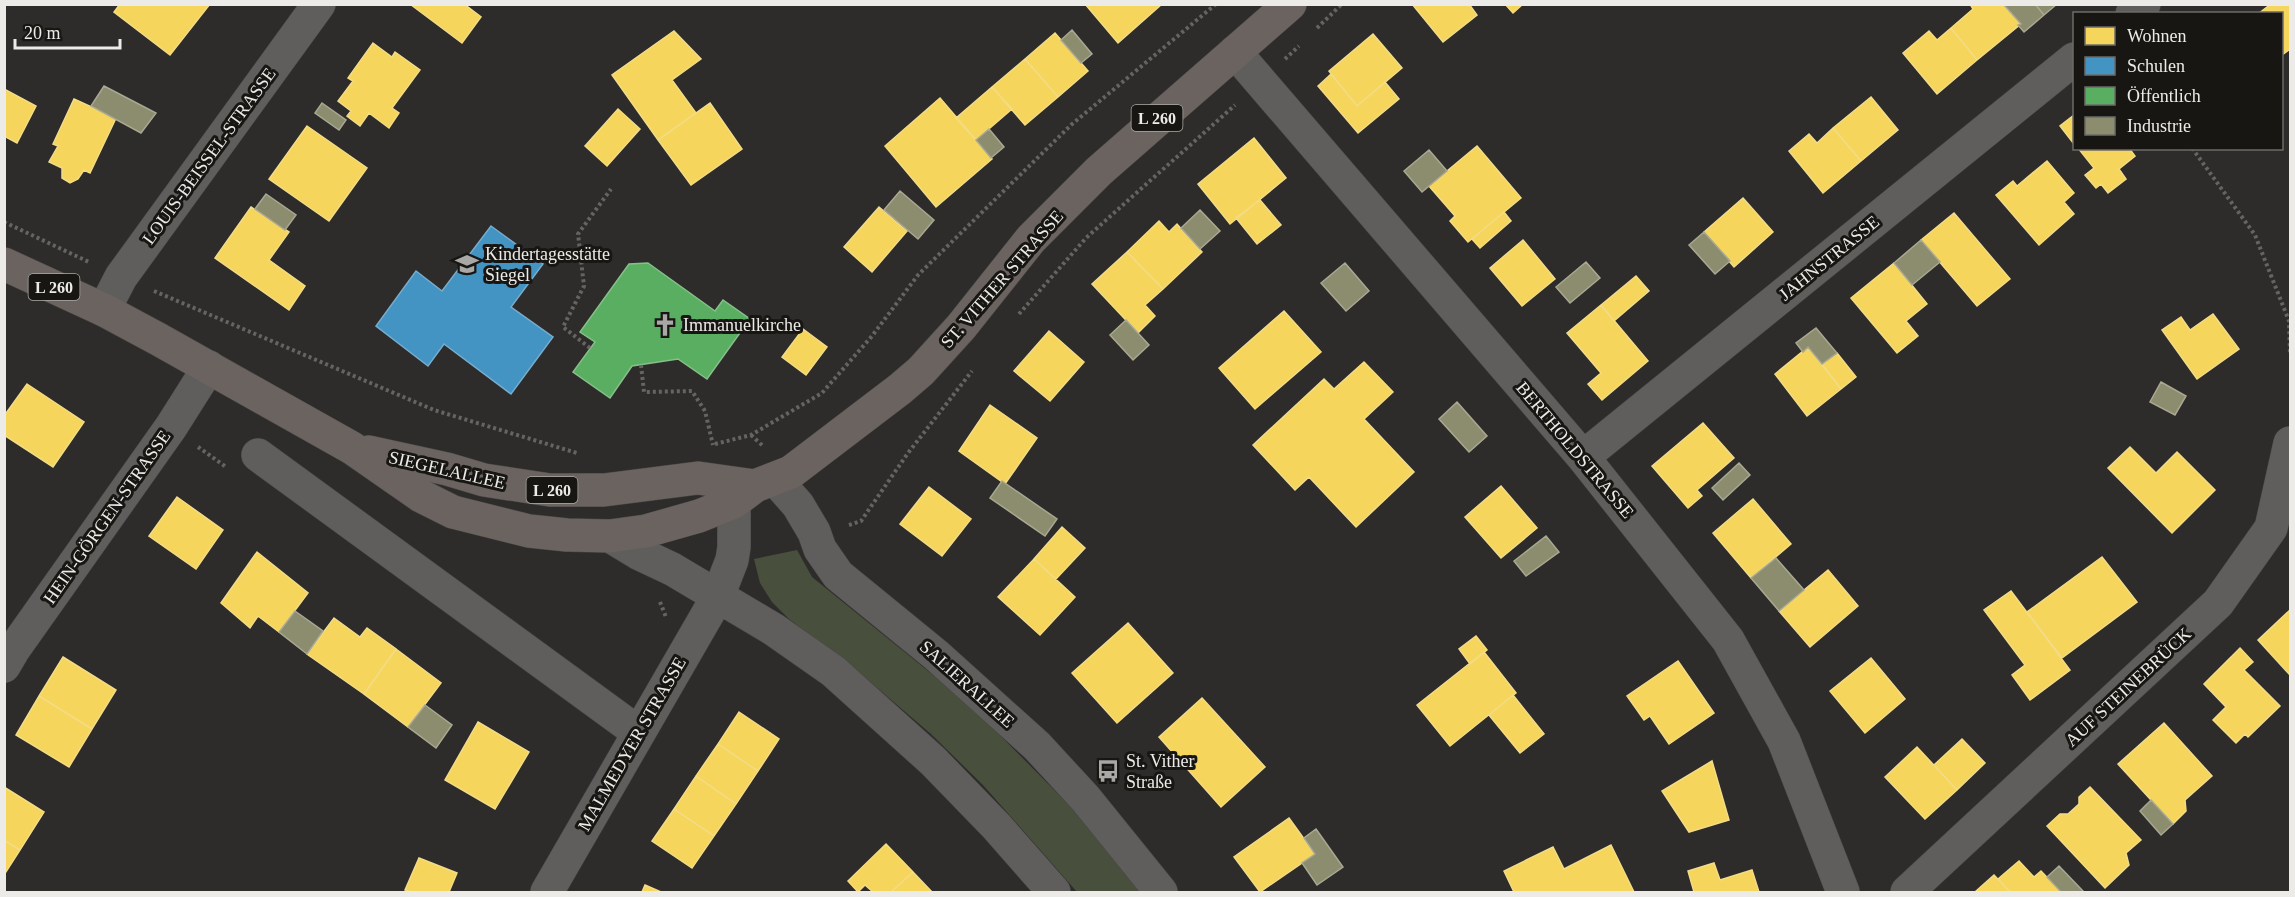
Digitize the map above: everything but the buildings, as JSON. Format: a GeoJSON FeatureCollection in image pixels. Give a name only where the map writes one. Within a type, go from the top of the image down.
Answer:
{"type":"FeatureCollection","features":[{"type":"Feature","properties":{"kind":"main road","name":"ST. VITHER STRASSE"},"geometry":{"type":"LineString","coordinates":[[755,489],[807,462],[921,371],[961,327],[1031,239],[1099,171],[1290,4]]}},
{"type":"Feature","properties":{"kind":"main road","name":"SIEGELALLEE"},"geometry":{"type":"LineString","coordinates":[[4,264],[104,310],[209,367],[352,448],[421,496],[453,512],[529,531],[610,536],[646,531],[699,516],[755,489]]}},
{"type":"Feature","properties":{"kind":"main road","name":"SIEGELALLEE"},"geometry":{"type":"LineString","coordinates":[[352,448],[447,469],[484,480],[550,490],[604,490],[698,478],[755,489]]}},
{"type":"Feature","properties":{"kind":"street","name":"LOUIS-BEISSEL-STRASSE"},"geometry":{"type":"LineString","coordinates":[[104,310],[121,277],[319,4]]}},
{"type":"Feature","properties":{"kind":"street","name":"BERTHOLDSTRASSE"},"geometry":{"type":"LineString","coordinates":[[1235,52],[1583,457],[1728,640],[1784,741],[1843,892]]}},
{"type":"Feature","properties":{"kind":"street","name":"JAHNSTRASSE"},"geometry":{"type":"LineString","coordinates":[[1583,457],[2073,60]]}},
{"type":"Feature","properties":{"kind":"street","name":"HEIN-GÖRGEN-STRASSE"},"geometry":{"type":"LineString","coordinates":[[4,666],[171,427],[209,367]]}},
{"type":"Feature","properties":{"kind":"street","name":"AUF STEINEBRÜCK"},"geometry":{"type":"LineString","coordinates":[[1907,892],[2218,603],[2271,528],[2290,443]]}},
{"type":"Feature","properties":{"kind":"street"},"geometry":{"type":"LineString","coordinates":[[258,455],[639,733]]}},
{"type":"Feature","properties":{"kind":"street"},"geometry":{"type":"LineString","coordinates":[[718,596],[755,489]]}},
{"type":"Feature","properties":{"kind":"street","name":"SALIERALLEE"},"geometry":{"type":"LineString","coordinates":[[755,489],[798,505],[814,532],[820,549],[838,575],[936,655],[1037,746],[1085,798],[1161,892]]}},
{"type":"Feature","properties":{"kind":"street"},"geometry":{"type":"LineString","coordinates":[[610,536],[773,629],[832,671],[933,761],[997,827],[1054,892]]}},
{"type":"Feature","properties":{"kind":"street","name":"MALMEDYER STRASSE"},"geometry":{"type":"LineString","coordinates":[[547,892],[718,596]]}},
{"type":"Feature","properties":{"kind":"path"},"geometry":{"type":"LineString","coordinates":[[703,447],[751,435],[822,393],[872,336],[918,275],[1071,126],[1216,4]]}},
{"type":"Feature","properties":{"kind":"path"},"geometry":{"type":"LineString","coordinates":[[2193,150],[2255,235],[2289,321],[2290,354]]}},
{"type":"Feature","properties":{"kind":"path"},"geometry":{"type":"LineString","coordinates":[[590,348],[563,327],[584,286],[578,234],[611,189]]}},
{"type":"Feature","properties":{"kind":"path"},"geometry":{"type":"LineString","coordinates":[[4,222],[121,277],[434,411],[585,456]]}},
{"type":"Feature","properties":{"kind":"path"},"geometry":{"type":"LineString","coordinates":[[641,365],[644,392],[692,391],[705,411],[713,445]]}},
{"type":"Feature","properties":{"kind":"green space"},"geometry":{"type":"Polygon","coordinates":[[[797,550],[812,577],[970,705],[1081,817],[1145,892],[1077,892],[983,785],[931,734],[868,680],[789,619],[772,602],[760,583],[754,559],[797,550]]]}},
{"type":"Feature","properties":{"kind":"place","name":"Kindertagesstätte Siegel"},"geometry":{"type":"Point","coordinates":[467,264]}},
{"type":"Feature","properties":{"kind":"place","name":"Immanuelkirche"},"geometry":{"type":"Point","coordinates":[665,325]}},
{"type":"Feature","properties":{"kind":"place","name":"St. Vither Straße"},"geometry":{"type":"Point","coordinates":[1108,771]}}]}
